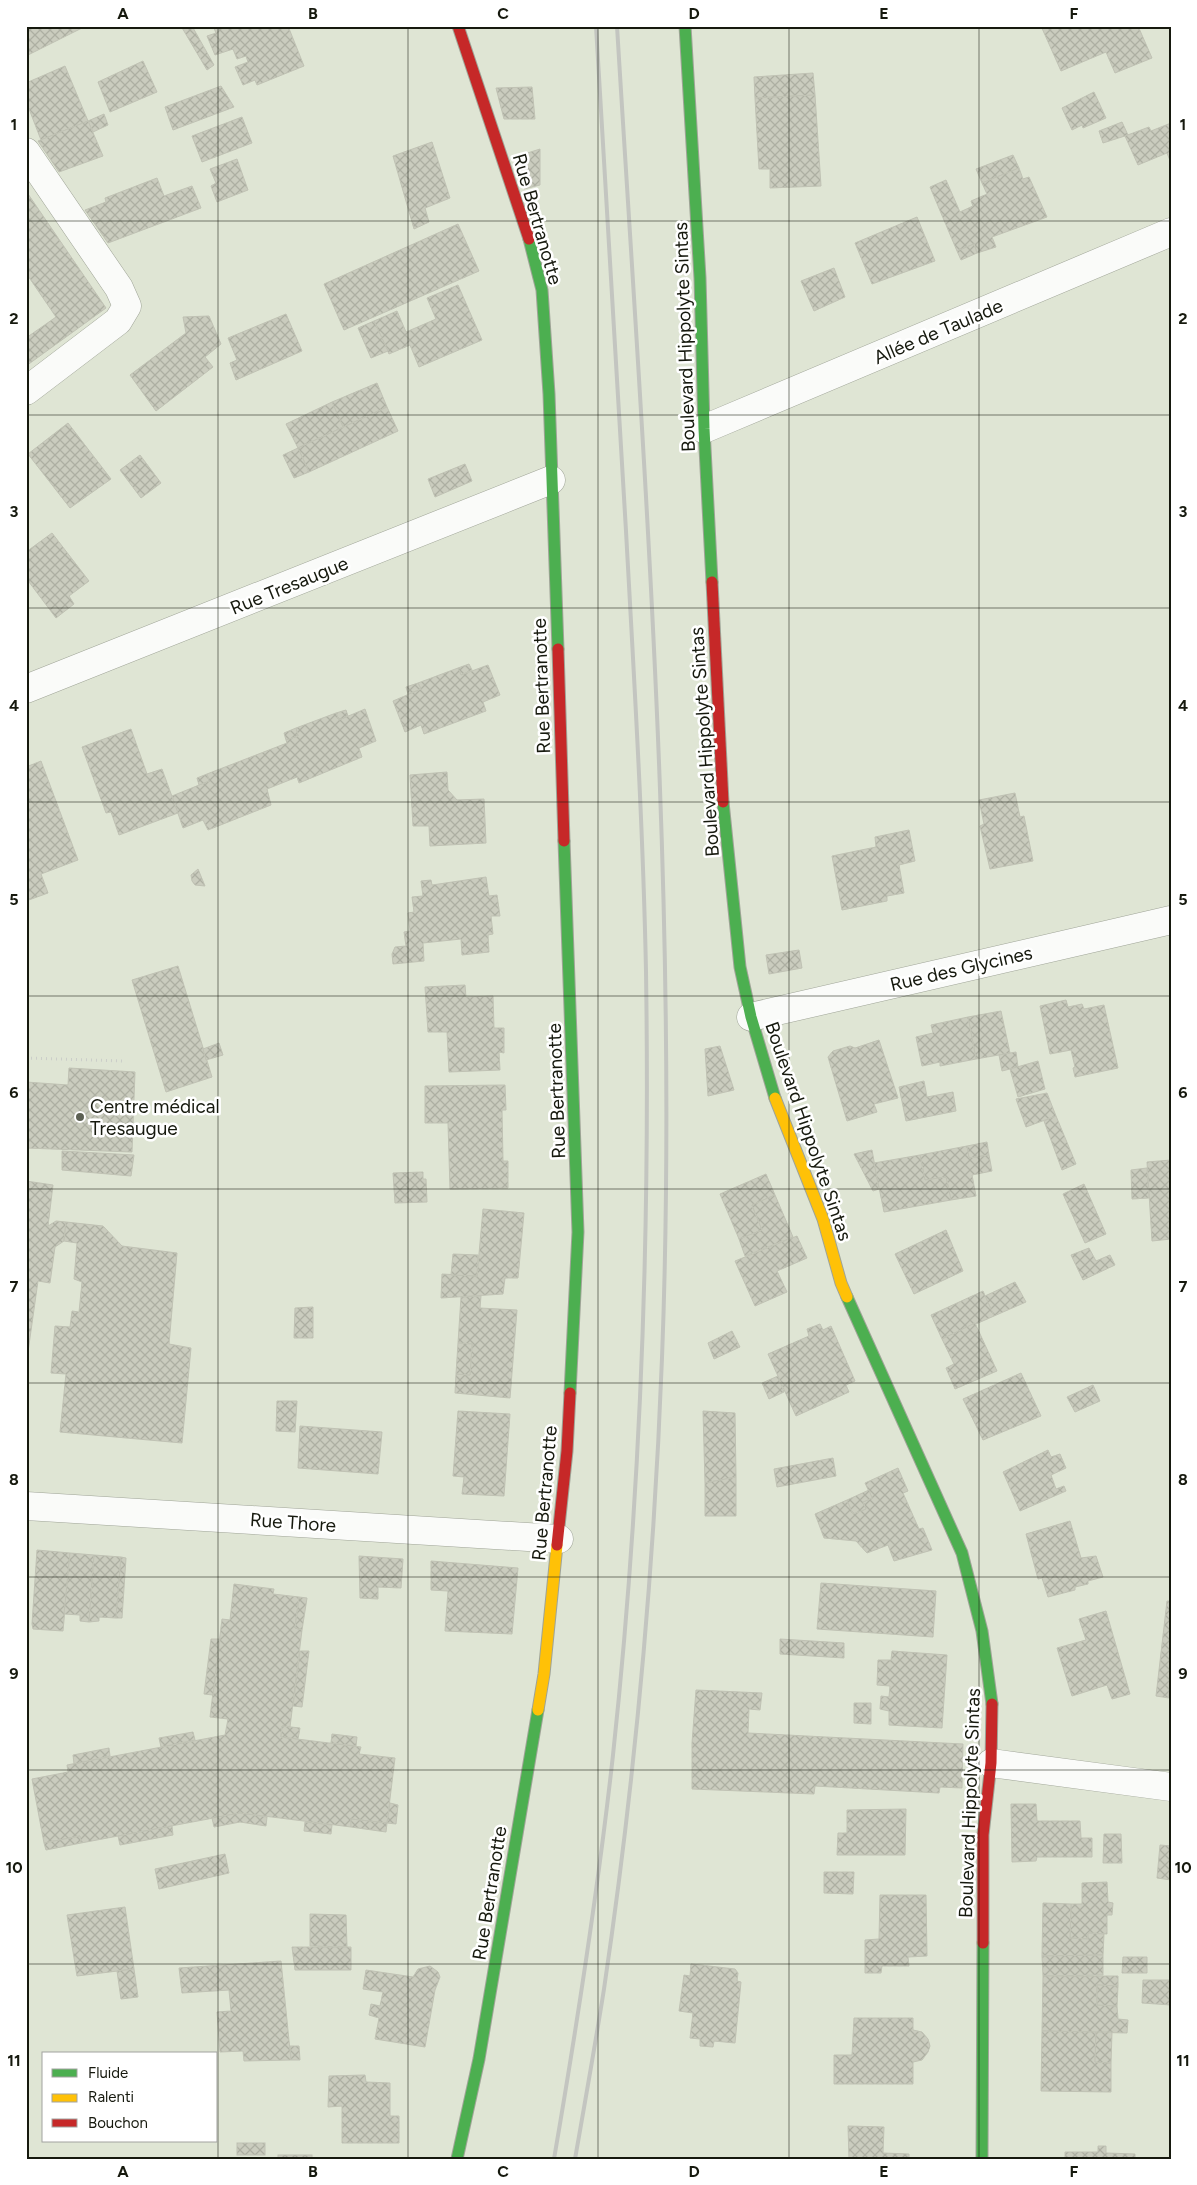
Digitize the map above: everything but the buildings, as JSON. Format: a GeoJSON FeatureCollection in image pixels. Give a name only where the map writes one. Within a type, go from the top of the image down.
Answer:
{"type":"FeatureCollection","features":[{"type":"Feature","properties":{"kind":"street","name":"Rue Bertranotte"},"geometry":{"type":"LineString","coordinates":[[457,2159],[480,2059],[544,1674],[567,1451],[578,1232],[551,480],[542,290],[532,248],[458,26]]}},
{"type":"Feature","properties":{"kind":"street","name":"Boulevard Hippolyte Sintas"},"geometry":{"type":"LineString","coordinates":[[685,26],[702,336],[704,429],[723,809],[740,967],[751,1017],[775,1098],[823,1218],[841,1284],[962,1553],[982,1631],[992,1694],[991,1763],[983,1835],[982,2159]]}},
{"type":"Feature","properties":{"kind":"street"},"geometry":{"type":"LineString","coordinates":[[26,152],[119,288],[127,306],[118,321],[26,391]]}},
{"type":"Feature","properties":{"kind":"street","name":"Allée de Taulade"},"geometry":{"type":"LineString","coordinates":[[704,429],[1171,232]]}},
{"type":"Feature","properties":{"kind":"street","name":"Rue Tresaugue"},"geometry":{"type":"LineString","coordinates":[[26,689],[551,480]]}},
{"type":"Feature","properties":{"kind":"street","name":"Rue des Glycines"},"geometry":{"type":"LineString","coordinates":[[751,1017],[1171,920]]}},
{"type":"Feature","properties":{"kind":"street","name":"Rue Thore"},"geometry":{"type":"LineString","coordinates":[[26,1506],[559,1539]]}},
{"type":"Feature","properties":{"kind":"street"},"geometry":{"type":"LineString","coordinates":[[991,1763],[1171,1787]]}},
{"type":"Feature","properties":{"kind":"path"},"geometry":{"type":"LineString","coordinates":[[26,1058],[124,1061]]}},
{"type":"Feature","properties":{"kind":"railway"},"geometry":{"type":"LineString","coordinates":[[554,2159],[601,1856],[623,1657],[637,1461],[645,1265],[647,1069],[643,861],[626,531],[596,26]]}},
{"type":"Feature","properties":{"kind":"railway"},"geometry":{"type":"LineString","coordinates":[[575,2159],[601,2010],[615,1911],[642,1674],[654,1516],[662,1358],[666,1191],[666,1025],[656,692],[648,525],[617,26]]}},
{"type":"Feature","properties":{"kind":"traffic: fast"},"geometry":{"type":"LineString","coordinates":[[685,26],[700,278],[704,429],[712,582]]}},
{"type":"Feature","properties":{"kind":"traffic: fast"},"geometry":{"type":"LineString","coordinates":[[529,239],[542,290],[549,394],[558,649]]}},
{"type":"Feature","properties":{"kind":"traffic: fast"},"geometry":{"type":"LineString","coordinates":[[723,802],[740,967],[751,1017],[775,1098]]}},
{"type":"Feature","properties":{"kind":"traffic: fast"},"geometry":{"type":"LineString","coordinates":[[564,841],[578,1232],[570,1393]]}},
{"type":"Feature","properties":{"kind":"traffic: fast"},"geometry":{"type":"LineString","coordinates":[[847,1297],[962,1553],[982,1631],[992,1704]]}},
{"type":"Feature","properties":{"kind":"traffic: fast"},"geometry":{"type":"LineString","coordinates":[[457,2159],[479,2059],[538,1710]]}},
{"type":"Feature","properties":{"kind":"traffic: fast"},"geometry":{"type":"LineString","coordinates":[[982,2159],[983,1943]]}},
{"type":"Feature","properties":{"kind":"traffic: slow"},"geometry":{"type":"LineString","coordinates":[[775,1098],[823,1219],[841,1283],[847,1297]]}},
{"type":"Feature","properties":{"kind":"traffic: slow"},"geometry":{"type":"LineString","coordinates":[[538,1710],[544,1674],[557,1545]]}},
{"type":"Feature","properties":{"kind":"traffic: jam"},"geometry":{"type":"LineString","coordinates":[[458,26],[529,239]]}},
{"type":"Feature","properties":{"kind":"traffic: jam"},"geometry":{"type":"LineString","coordinates":[[712,582],[723,802]]}},
{"type":"Feature","properties":{"kind":"traffic: jam"},"geometry":{"type":"LineString","coordinates":[[558,649],[564,841]]}},
{"type":"Feature","properties":{"kind":"traffic: jam"},"geometry":{"type":"LineString","coordinates":[[557,1545],[567,1451],[570,1393]]}},
{"type":"Feature","properties":{"kind":"traffic: jam"},"geometry":{"type":"LineString","coordinates":[[983,1943],[983,1835],[991,1763],[992,1704]]}},
{"type":"Feature","properties":{"kind":"place","name":"Centre médical Tresaugue"},"geometry":{"type":"Point","coordinates":[80,1117]}}]}
